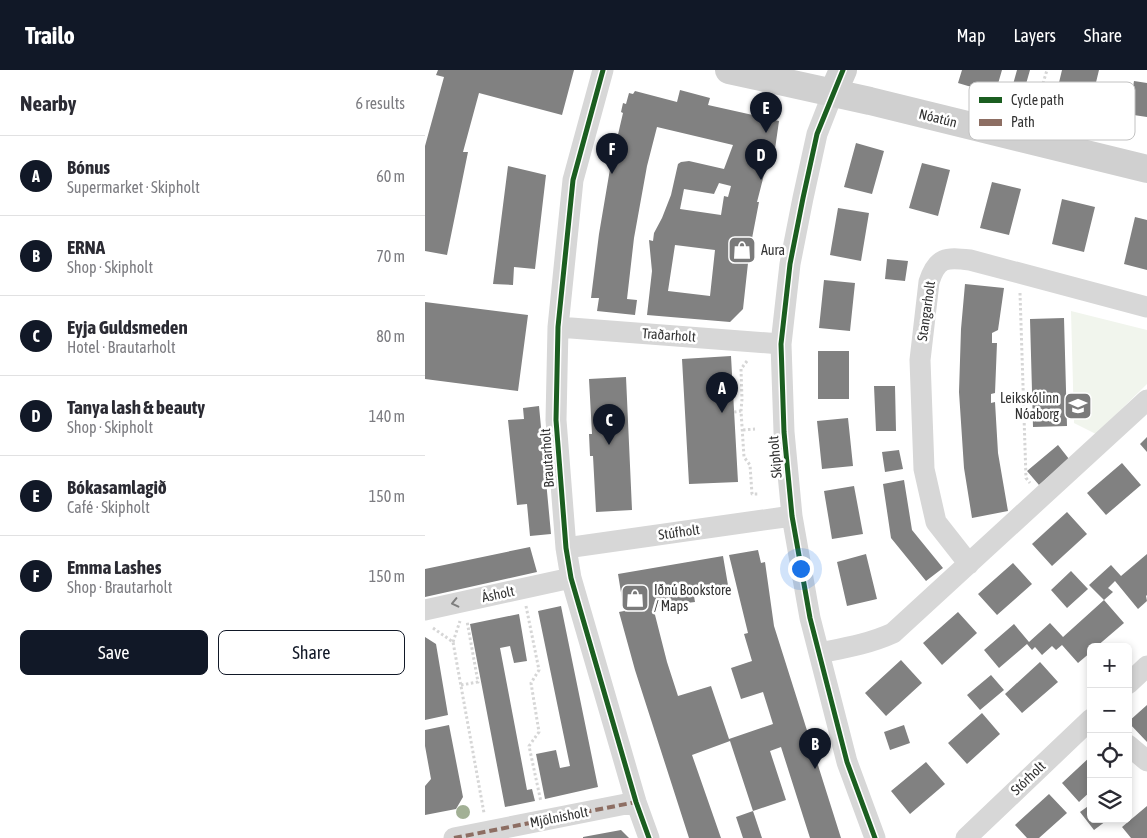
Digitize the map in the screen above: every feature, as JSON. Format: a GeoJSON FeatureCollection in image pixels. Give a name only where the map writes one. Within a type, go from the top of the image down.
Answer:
{"type":"FeatureCollection","features":[{"type":"Feature","properties":{"kind":"street","name":"Brautarholt"},"geometry":{"type":"LineString","coordinates":[[603,70],[573,180],[557,327],[556,420],[566,548],[571,578],[636,802],[649,838]]}},
{"type":"Feature","properties":{"kind":"street","name":"Nóatún"},"geometry":{"type":"LineString","coordinates":[[729,70],[838,81],[969,119]]}},
{"type":"Feature","properties":{"kind":"street","name":"Skipholt"},"geometry":{"type":"LineString","coordinates":[[838,81],[817,134],[790,264],[781,344],[784,432],[792,516],[810,618],[847,762],[875,838]]}},
{"type":"Feature","properties":{"kind":"street","name":"Nóatún"},"geometry":{"type":"LineString","coordinates":[[1043,140],[1147,170]]}},
{"type":"Feature","properties":{"kind":"street","name":"Stangarholt"},"geometry":{"type":"LineString","coordinates":[[969,564],[937,522],[924,469],[920,360],[929,282],[933,271],[939,263],[946,259],[970,260],[1147,307]]}},
{"type":"Feature","properties":{"kind":"street","name":"Traðarholt"},"geometry":{"type":"LineString","coordinates":[[557,327],[781,344]]}},
{"type":"Feature","properties":{"kind":"street"},"geometry":{"type":"LineString","coordinates":[[819,653],[877,641],[893,633],[1147,400]]}},
{"type":"Feature","properties":{"kind":"street","name":"Stúfholt"},"geometry":{"type":"LineString","coordinates":[[566,548],[792,516]]}},
{"type":"Feature","properties":{"kind":"street","name":"Ásholt"},"geometry":{"type":"LineString","coordinates":[[425,610],[571,578]]}},
{"type":"Feature","properties":{"kind":"street"},"geometry":{"type":"LineString","coordinates":[[1132,680],[1147,666]]}},
{"type":"Feature","properties":{"kind":"street","name":"Stórholt"},"geometry":{"type":"LineString","coordinates":[[966,838],[1087,722]]}},
{"type":"Feature","properties":{"kind":"street"},"geometry":{"type":"LineString","coordinates":[[1132,748],[1147,761]]}},
{"type":"Feature","properties":{"kind":"street","name":"Mjölnisholt"},"geometry":{"type":"LineString","coordinates":[[453,838],[488,835],[544,820],[636,802]]}},
{"type":"Feature","properties":{"kind":"path"},"geometry":{"type":"LineString","coordinates":[[1043,82],[1047,70]]}},
{"type":"Feature","properties":{"kind":"path"},"geometry":{"type":"LineString","coordinates":[[1020,273],[1026,478],[1042,497]]}},
{"type":"Feature","properties":{"kind":"path"},"geometry":{"type":"LineString","coordinates":[[752,359],[746,362],[741,370],[743,399],[741,411],[744,457],[750,465],[752,494],[759,494]]}},
{"type":"Feature","properties":{"kind":"path"},"geometry":{"type":"LineString","coordinates":[[734,412],[741,411]]}},
{"type":"Feature","properties":{"kind":"path"},"geometry":{"type":"LineString","coordinates":[[743,430],[755,429]]}},
{"type":"Feature","properties":{"kind":"path"},"geometry":{"type":"LineString","coordinates":[[425,610],[428,625],[453,642],[488,835]]}},
{"type":"Feature","properties":{"kind":"path"},"geometry":{"type":"LineString","coordinates":[[461,685],[478,682],[466,617]]}},
{"type":"Feature","properties":{"kind":"path"},"geometry":{"type":"LineString","coordinates":[[531,630],[539,670],[531,684],[539,732],[529,746],[544,820]]}},
{"type":"Feature","properties":{"kind":"shaded area"},"geometry":{"type":"Polygon","coordinates":[[[1071,311],[1147,330],[1147,384],[1096,434],[1074,423],[1071,311]]]}},
{"type":"Feature","properties":{"kind":"building"},"geometry":{"type":"Polygon","coordinates":[[[438,70],[574,70],[562,115],[479,93],[463,152],[468,152],[447,255],[425,251],[425,146],[444,77],[436,75],[438,70]]]}},
{"type":"Feature","properties":{"kind":"building"},"geometry":{"type":"Polygon","coordinates":[[[962,70],[1002,70],[998,82],[969,82],[969,86],[958,83],[962,70]]]}},
{"type":"Feature","properties":{"kind":"building"},"geometry":{"type":"Polygon","coordinates":[[[1017,70],[1030,70],[1027,82],[1014,82],[1017,70]]]}},
{"type":"Feature","properties":{"kind":"building"},"geometry":{"type":"Polygon","coordinates":[[[1062,70],[1099,70],[1096,82],[1059,82],[1062,70]]]}},
{"type":"Feature","properties":{"kind":"building"},"geometry":{"type":"Polygon","coordinates":[[[1134,82],[1147,83],[1147,117],[1135,115],[1134,82]]]}},
{"type":"Feature","properties":{"kind":"building"},"geometry":{"type":"Polygon","coordinates":[[[680,90],[710,98],[708,105],[779,121],[775,149],[771,148],[769,155],[771,156],[769,163],[767,163],[757,202],[759,202],[749,254],[743,309],[730,322],[647,315],[652,271],[649,240],[653,241],[654,233],[671,195],[678,164],[689,161],[724,169],[733,145],[657,127],[647,166],[634,238],[627,299],[637,300],[635,315],[597,311],[599,298],[591,298],[599,234],[610,169],[623,113],[621,112],[623,103],[626,104],[629,93],[633,94],[635,91],[677,102],[680,90]],[[719,183],[714,194],[684,189],[680,209],[721,215],[724,196],[728,197],[731,186],[719,183]],[[675,245],[668,291],[710,296],[715,250],[675,245]]]}},
{"type":"Feature","properties":{"kind":"building"},"geometry":{"type":"Polygon","coordinates":[[[856,143],[884,151],[872,194],[844,187],[856,143]]]}},
{"type":"Feature","properties":{"kind":"building"},"geometry":{"type":"Polygon","coordinates":[[[922,163],[950,170],[938,216],[909,208],[922,163]]]}},
{"type":"Feature","properties":{"kind":"building"},"geometry":{"type":"Polygon","coordinates":[[[508,166],[546,175],[535,269],[514,267],[513,285],[493,284],[508,166]]]}},
{"type":"Feature","properties":{"kind":"building"},"geometry":{"type":"Polygon","coordinates":[[[992,182],[1021,189],[1009,235],[980,228],[992,182]]]}},
{"type":"Feature","properties":{"kind":"building"},"geometry":{"type":"Polygon","coordinates":[[[1062,199],[1095,207],[1084,252],[1052,244],[1062,199]]]}},
{"type":"Feature","properties":{"kind":"building"},"geometry":{"type":"Polygon","coordinates":[[[838,208],[869,213],[861,261],[830,255],[838,208]]]}},
{"type":"Feature","properties":{"kind":"building"},"geometry":{"type":"Polygon","coordinates":[[[1135,217],[1147,220],[1147,270],[1124,264],[1135,217]]]}},
{"type":"Feature","properties":{"kind":"building"},"geometry":{"type":"Polygon","coordinates":[[[887,259],[908,261],[905,281],[885,279],[887,259]]]}},
{"type":"Feature","properties":{"kind":"building"},"geometry":{"type":"Polygon","coordinates":[[[824,280],[855,283],[850,331],[819,328],[824,280]]]}},
{"type":"Feature","properties":{"kind":"building"},"geometry":{"type":"Polygon","coordinates":[[[965,284],[1004,288],[998,330],[992,333],[992,343],[997,343],[995,393],[991,394],[991,403],[995,402],[998,453],[1008,511],[972,518],[964,468],[959,392],[965,284]]]}},
{"type":"Feature","properties":{"kind":"building"},"geometry":{"type":"Polygon","coordinates":[[[425,302],[528,315],[518,391],[425,379],[425,302]]]}},
{"type":"Feature","properties":{"kind":"building"},"geometry":{"type":"Polygon","coordinates":[[[1064,318],[1067,426],[1033,427],[1030,319],[1064,318]]]}},
{"type":"Feature","properties":{"kind":"building"},"geometry":{"type":"Polygon","coordinates":[[[818,351],[849,351],[849,399],[818,399],[818,351]]]}},
{"type":"Feature","properties":{"kind":"building"},"geometry":{"type":"Polygon","coordinates":[[[731,356],[738,482],[689,484],[682,359],[731,356]]]}},
{"type":"Feature","properties":{"kind":"building"},"geometry":{"type":"Polygon","coordinates":[[[626,377],[632,510],[596,512],[593,456],[590,456],[589,434],[592,434],[589,379],[626,377]]]}},
{"type":"Feature","properties":{"kind":"building"},"geometry":{"type":"Polygon","coordinates":[[[874,386],[895,386],[896,431],[876,431],[874,386]]]}},
{"type":"Feature","properties":{"kind":"building"},"geometry":{"type":"Polygon","coordinates":[[[539,406],[551,534],[530,536],[527,504],[517,505],[508,420],[524,419],[523,408],[539,406]]]}},
{"type":"Feature","properties":{"kind":"building"},"geometry":{"type":"Polygon","coordinates":[[[848,418],[853,466],[822,469],[817,421],[848,418]]]}},
{"type":"Feature","properties":{"kind":"building"},"geometry":{"type":"Polygon","coordinates":[[[1147,437],[1147,452],[1140,444],[1147,437]]]}},
{"type":"Feature","properties":{"kind":"building"},"geometry":{"type":"Polygon","coordinates":[[[1058,445],[1069,459],[1039,485],[1027,471],[1058,445]]]}},
{"type":"Feature","properties":{"kind":"building"},"geometry":{"type":"Polygon","coordinates":[[[899,450],[903,469],[885,472],[882,452],[899,450]]]}},
{"type":"Feature","properties":{"kind":"building"},"geometry":{"type":"Polygon","coordinates":[[[1122,463],[1141,485],[1106,515],[1087,493],[1122,463]]]}},
{"type":"Feature","properties":{"kind":"building"},"geometry":{"type":"Polygon","coordinates":[[[904,480],[912,530],[943,568],[926,581],[891,538],[883,484],[904,480]]]}},
{"type":"Feature","properties":{"kind":"building"},"geometry":{"type":"Polygon","coordinates":[[[854,486],[863,534],[832,539],[824,491],[854,486]]]}},
{"type":"Feature","properties":{"kind":"building"},"geometry":{"type":"Polygon","coordinates":[[[1067,512],[1087,534],[1052,566],[1032,544],[1067,512]]]}},
{"type":"Feature","properties":{"kind":"building"},"geometry":{"type":"Polygon","coordinates":[[[530,547],[537,572],[425,597],[425,569],[530,547]]]}},
{"type":"Feature","properties":{"kind":"building"},"geometry":{"type":"Polygon","coordinates":[[[758,550],[761,563],[765,562],[774,626],[841,838],[810,838],[781,747],[770,751],[786,800],[753,811],[730,741],[692,755],[721,838],[689,838],[635,670],[619,612],[624,611],[618,574],[723,556],[729,591],[694,596],[695,602],[653,607],[678,696],[711,686],[729,739],[773,724],[763,692],[741,699],[731,668],[752,661],[744,634],[748,633],[729,555],[758,550]]]}},
{"type":"Feature","properties":{"kind":"building"},"geometry":{"type":"Polygon","coordinates":[[[866,554],[877,599],[847,606],[837,562],[866,554]]]}},
{"type":"Feature","properties":{"kind":"building"},"geometry":{"type":"Polygon","coordinates":[[[1147,554],[1147,601],[1138,609],[1115,581],[1108,588],[1113,592],[1104,600],[1089,585],[1111,565],[1121,576],[1147,554]]]}},
{"type":"Feature","properties":{"kind":"building"},"geometry":{"type":"Polygon","coordinates":[[[1013,563],[1032,584],[997,615],[978,594],[1013,563]]]}},
{"type":"Feature","properties":{"kind":"building"},"geometry":{"type":"Polygon","coordinates":[[[1071,571],[1088,589],[1067,608],[1051,590],[1071,571]]]}},
{"type":"Feature","properties":{"kind":"building"},"geometry":{"type":"Polygon","coordinates":[[[1104,600],[1124,623],[1101,643],[1087,643],[1087,655],[1078,663],[1062,645],[1056,650],[1052,646],[1042,655],[1035,647],[1032,650],[1027,644],[999,668],[984,650],[1014,624],[1029,642],[1050,623],[1063,637],[1104,600]]]}},
{"type":"Feature","properties":{"kind":"building"},"geometry":{"type":"Polygon","coordinates":[[[561,606],[598,787],[545,799],[536,754],[556,750],[560,768],[570,766],[538,611],[561,606]]]}},
{"type":"Feature","properties":{"kind":"building"},"geometry":{"type":"Polygon","coordinates":[[[958,612],[977,633],[942,665],[923,643],[958,612]]]}},
{"type":"Feature","properties":{"kind":"building"},"geometry":{"type":"Polygon","coordinates":[[[519,614],[527,661],[514,663],[510,646],[500,648],[527,790],[532,789],[535,801],[505,807],[470,624],[519,614]]]}},
{"type":"Feature","properties":{"kind":"building"},"geometry":{"type":"Polygon","coordinates":[[[425,637],[436,644],[448,715],[425,720],[425,637]]]}},
{"type":"Feature","properties":{"kind":"building"},"geometry":{"type":"Polygon","coordinates":[[[901,660],[922,683],[886,716],[865,693],[901,660]]]}},
{"type":"Feature","properties":{"kind":"building"},"geometry":{"type":"Polygon","coordinates":[[[1040,662],[1058,682],[1022,713],[1005,694],[1040,662]]]}},
{"type":"Feature","properties":{"kind":"building"},"geometry":{"type":"Polygon","coordinates":[[[991,675],[1004,690],[980,710],[967,695],[991,675]]]}},
{"type":"Feature","properties":{"kind":"building"},"geometry":{"type":"Polygon","coordinates":[[[1147,705],[1147,742],[1132,726],[1132,718],[1147,705]]]}},
{"type":"Feature","properties":{"kind":"building"},"geometry":{"type":"Polygon","coordinates":[[[982,713],[1000,734],[967,764],[948,743],[982,713]]]}},
{"type":"Feature","properties":{"kind":"building"},"geometry":{"type":"Polygon","coordinates":[[[449,725],[463,797],[456,809],[425,815],[425,786],[431,779],[425,746],[425,730],[449,725]]]}},
{"type":"Feature","properties":{"kind":"building"},"geometry":{"type":"Polygon","coordinates":[[[904,725],[910,743],[890,750],[884,732],[904,725]]]}},
{"type":"Feature","properties":{"kind":"building"},"geometry":{"type":"Polygon","coordinates":[[[1087,760],[1087,795],[1079,802],[1062,783],[1087,760]]]}},
{"type":"Feature","properties":{"kind":"building"},"geometry":{"type":"Polygon","coordinates":[[[926,762],[945,784],[910,814],[891,791],[926,762]]]}},
{"type":"Feature","properties":{"kind":"building"},"geometry":{"type":"Polygon","coordinates":[[[1049,794],[1067,813],[1039,838],[1027,838],[1015,825],[1049,794]]]}},
{"type":"Feature","properties":{"kind":"building"},"geometry":{"type":"Polygon","coordinates":[[[1147,806],[1147,838],[1131,838],[1122,827],[1127,823],[1132,823],[1132,819],[1147,806]]]}},
{"type":"Feature","properties":{"kind":"building"},"geometry":{"type":"Polygon","coordinates":[[[1087,807],[1087,821],[1080,812],[1087,807]]]}},
{"type":"Feature","properties":{"kind":"building"},"geometry":{"type":"Polygon","coordinates":[[[753,811],[762,838],[743,838],[736,817],[753,811]]]}},
{"type":"Feature","properties":{"kind":"building"},"geometry":{"type":"Polygon","coordinates":[[[1089,823],[1103,823],[1094,830],[1089,823]]]}},
{"type":"Feature","properties":{"kind":"building"},"geometry":{"type":"Polygon","coordinates":[[[621,830],[629,838],[583,838],[583,837],[621,830]]]}},
{"type":"Feature","properties":{"kind":"marked path"},"geometry":{"type":"LineString","coordinates":[[454,838],[636,802]]}},
{"type":"Feature","properties":{"kind":"cycle path"},"geometry":{"type":"LineString","coordinates":[[603,70],[573,180],[558,327],[556,420],[566,548],[571,578],[636,802],[649,838]]}},
{"type":"Feature","properties":{"kind":"cycle path"},"geometry":{"type":"LineString","coordinates":[[843,70],[817,134],[790,264],[781,344],[784,432],[792,516],[810,618],[847,762],[875,838]]}},
{"type":"Feature","properties":{"kind":"place","name":"Bókasamlagið"},"geometry":{"type":"Point","coordinates":[766,133]}},
{"type":"Feature","properties":{"kind":"place","name":"Emma Lashes"},"geometry":{"type":"Point","coordinates":[612,174]}},
{"type":"Feature","properties":{"kind":"place","name":"Tanya lash & beauty"},"geometry":{"type":"Point","coordinates":[761,180]}},
{"type":"Feature","properties":{"kind":"place","name":"Aura"},"geometry":{"type":"Point","coordinates":[742,250]}},
{"type":"Feature","properties":{"kind":"place","name":"Leikskólinn Nóaborg"},"geometry":{"type":"Point","coordinates":[1078,406]}},
{"type":"Feature","properties":{"kind":"place","name":"Bónus"},"geometry":{"type":"Point","coordinates":[722,413]}},
{"type":"Feature","properties":{"kind":"place","name":"Eyja Guldsmeden"},"geometry":{"type":"Point","coordinates":[609,445]}},
{"type":"Feature","properties":{"kind":"place","name":"Iðnú Bookstore / Maps"},"geometry":{"type":"Point","coordinates":[635,598]}},
{"type":"Feature","properties":{"kind":"place","name":"ERNA"},"geometry":{"type":"Point","coordinates":[815,769]}}]}
